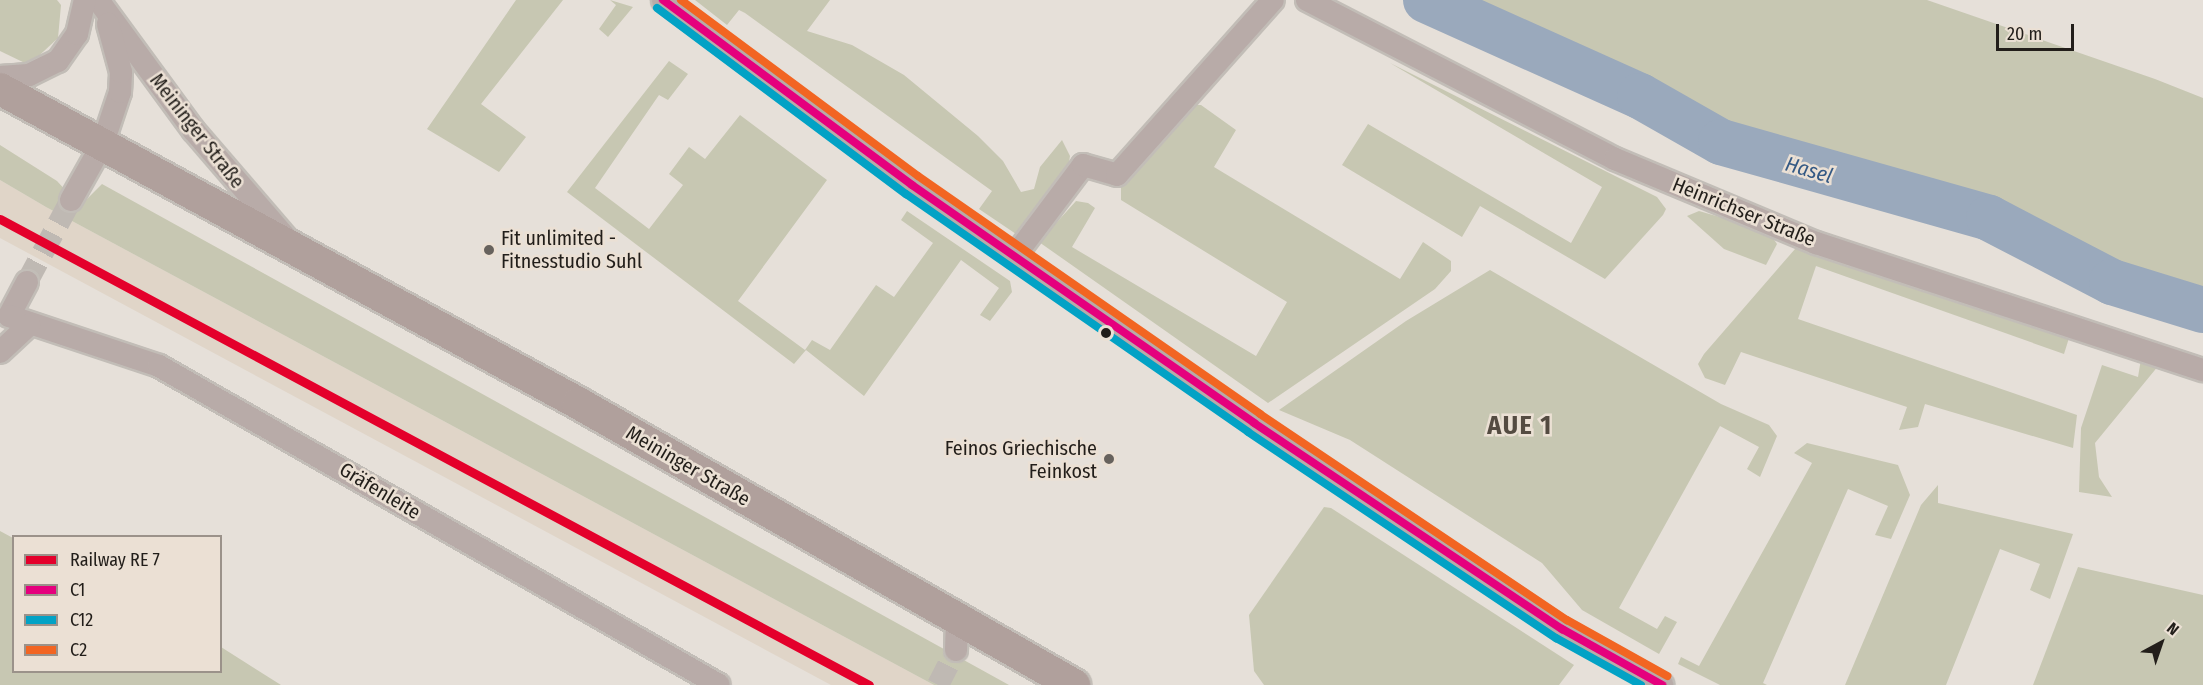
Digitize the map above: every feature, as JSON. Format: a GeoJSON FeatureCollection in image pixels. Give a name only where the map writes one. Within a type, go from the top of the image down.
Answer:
{"type":"FeatureCollection","features":[{"type":"Feature","properties":{"kind":"main road","name":"Meininger Straße"},"geometry":{"type":"LineString","coordinates":[[0,89],[103,142],[299,252],[578,403],[956,635],[1074,685]]}},
{"type":"Feature","properties":{"kind":"street"},"geometry":{"type":"LineString","coordinates":[[663,0],[1014,257],[1444,552],[1562,629],[1662,685]]}},
{"type":"Feature","properties":{"kind":"street"},"geometry":{"type":"LineString","coordinates":[[1014,257],[1083,165],[1117,175],[1273,0]]}},
{"type":"Feature","properties":{"kind":"street","name":"Heinrichser Straße"},"geometry":{"type":"LineString","coordinates":[[1307,0],[1615,159],[1816,243],[2122,348],[2203,370]]}},
{"type":"Feature","properties":{"kind":"street"},"geometry":{"type":"LineString","coordinates":[[0,77],[29,75],[58,61],[95,2]]}},
{"type":"Feature","properties":{"kind":"street","name":"Meininger Straße"},"geometry":{"type":"LineString","coordinates":[[95,2],[121,72],[113,118],[103,142]]}},
{"type":"Feature","properties":{"kind":"street","name":"Meininger Straße"},"geometry":{"type":"LineString","coordinates":[[95,2],[194,131],[299,252]]}},
{"type":"Feature","properties":{"kind":"street"},"geometry":{"type":"LineString","coordinates":[[71,200],[103,142]]}},
{"type":"Feature","properties":{"kind":"street"},"geometry":{"type":"LineString","coordinates":[[0,352],[27,282]]}},
{"type":"Feature","properties":{"kind":"street","name":"Gräfenleite"},"geometry":{"type":"LineString","coordinates":[[13,317],[159,366],[719,685]]}},
{"type":"Feature","properties":{"kind":"shaded area"},"geometry":{"type":"Polygon","coordinates":[[[0,180],[46,207],[934,685],[831,685],[0,238],[0,180]]]}},
{"type":"Feature","properties":{"kind":"green space"},"geometry":{"type":"Polygon","coordinates":[[[0,0],[57,0],[61,5],[58,38],[29,65],[0,51],[0,0]]]}},
{"type":"Feature","properties":{"kind":"green space"},"geometry":{"type":"Polygon","coordinates":[[[516,0],[563,0],[481,104],[526,137],[499,172],[427,129],[516,0]]]}},
{"type":"Feature","properties":{"kind":"green space"},"geometry":{"type":"Polygon","coordinates":[[[610,0],[633,7],[608,37],[599,29],[616,5],[610,0]]]}},
{"type":"Feature","properties":{"kind":"green space"},"geometry":{"type":"Polygon","coordinates":[[[695,0],[830,0],[807,31],[852,45],[904,75],[978,136],[1003,161],[1021,192],[1034,189],[1040,167],[1062,140],[1070,156],[1068,168],[1016,234],[979,209],[992,191],[745,13],[739,10],[727,25],[695,0]]]}},
{"type":"Feature","properties":{"kind":"green space"},"geometry":{"type":"Polygon","coordinates":[[[1426,0],[1927,0],[2155,79],[2203,98],[2203,310],[2112,282],[1989,218],[1721,142],[1640,96],[1426,0]]]}},
{"type":"Feature","properties":{"kind":"green space"},"geometry":{"type":"Polygon","coordinates":[[[669,61],[688,74],[668,100],[659,95],[595,188],[649,229],[683,185],[669,174],[689,147],[705,159],[740,115],[827,180],[738,301],[805,350],[812,340],[830,350],[876,285],[894,297],[933,243],[901,220],[907,211],[1010,281],[1012,292],[990,321],[980,315],[999,288],[961,260],[864,396],[806,350],[794,364],[567,192],[669,61]]]}},
{"type":"Feature","properties":{"kind":"green space"},"geometry":{"type":"Polygon","coordinates":[[[1390,63],[1657,197],[1666,209],[1663,215],[1605,279],[1480,206],[1462,237],[1342,165],[1368,124],[1571,243],[1602,187],[1390,63]]]}},
{"type":"Feature","properties":{"kind":"green space"},"geometry":{"type":"Polygon","coordinates":[[[1188,105],[1201,105],[1236,130],[1214,167],[1400,279],[1423,242],[1451,261],[1451,271],[1435,289],[1268,403],[1039,242],[1076,201],[1088,203],[1095,208],[1072,247],[1256,356],[1287,302],[1121,200],[1121,186],[1188,105]]]}},
{"type":"Feature","properties":{"kind":"green space"},"geometry":{"type":"Polygon","coordinates":[[[0,145],[57,181],[80,206],[102,184],[1009,685],[934,685],[46,207],[0,180],[0,145]]]}},
{"type":"Feature","properties":{"kind":"green space"},"geometry":{"type":"Polygon","coordinates":[[[1699,211],[1768,231],[1777,244],[1766,265],[1724,249],[1687,216],[1699,211]]]}},
{"type":"Feature","properties":{"kind":"green space"},"geometry":{"type":"Polygon","coordinates":[[[1815,247],[2069,338],[2064,354],[1816,266],[1798,319],[2077,415],[2073,448],[1925,404],[1918,427],[1899,430],[1907,407],[1741,352],[1725,385],[1705,378],[1698,364],[1704,354],[1795,249],[1815,247]]]}},
{"type":"Feature","properties":{"kind":"green space"},"geometry":{"type":"Polygon","coordinates":[[[1490,270],[1721,404],[1769,425],[1777,436],[1760,477],[1747,469],[1759,447],[1720,426],[1619,608],[1657,629],[1665,616],[1677,622],[1659,654],[1582,610],[1542,563],[1350,440],[1279,410],[1406,321],[1490,270]]]}},
{"type":"Feature","properties":{"kind":"green space"},"geometry":{"type":"Polygon","coordinates":[[[2141,359],[2159,365],[2095,443],[2099,477],[2112,497],[2079,492],[2081,428],[2102,365],[2138,377],[2141,359]]]}},
{"type":"Feature","properties":{"kind":"green space"},"geometry":{"type":"Polygon","coordinates":[[[1807,443],[1898,465],[1910,495],[1891,539],[1875,535],[1888,506],[1848,489],[1763,683],[1767,685],[1720,685],[1678,664],[1681,657],[1699,666],[1812,463],[1794,453],[1807,443]]]}},
{"type":"Feature","properties":{"kind":"green space"},"geometry":{"type":"Polygon","coordinates":[[[1938,485],[1938,503],[2073,534],[2050,599],[2030,590],[2040,564],[2000,549],[1946,685],[1845,685],[1921,505],[1938,485]]]}},
{"type":"Feature","properties":{"kind":"green space"},"geometry":{"type":"Polygon","coordinates":[[[1324,507],[1331,508],[1574,665],[1559,685],[1264,685],[1254,671],[1249,615],[1324,507]]]}},
{"type":"Feature","properties":{"kind":"green space"},"geometry":{"type":"Polygon","coordinates":[[[0,531],[12,537],[12,673],[222,673],[222,648],[281,685],[0,685],[0,531]]]}},
{"type":"Feature","properties":{"kind":"green space"},"geometry":{"type":"Polygon","coordinates":[[[2078,567],[2203,595],[2203,685],[2033,685],[2078,567]]]}},
{"type":"Feature","properties":{"kind":"waterway","name":"Hasel"},"geometry":{"type":"LineString","coordinates":[[1426,0],[1640,96],[1721,142],[1989,218],[2112,282],[2203,310]]}},
{"type":"Feature","properties":{"kind":"tunnel"},"geometry":{"type":"LineString","coordinates":[[27,282],[71,200]]}},
{"type":"Feature","properties":{"kind":"tunnel"},"geometry":{"type":"LineString","coordinates":[[938,685],[956,650]]}},
{"type":"Feature","properties":{"kind":"transit line","name":"C1"},"geometry":{"type":"LineString","coordinates":[[663,0],[912,185],[1254,423],[1562,629],[1662,685]]}},
{"type":"Feature","properties":{"kind":"transit line","name":"C2"},"geometry":{"type":"LineString","coordinates":[[681,0],[918,176],[1260,414],[1567,620],[1667,676]]}},
{"type":"Feature","properties":{"kind":"transit line","name":"C12"},"geometry":{"type":"LineString","coordinates":[[657,8],[906,194],[1248,432],[1556,638],[1641,685]]}},
{"type":"Feature","properties":{"kind":"transit line"},"geometry":{"type":"LineString","coordinates":[[0,219],[869,685]]}},
{"type":"Feature","properties":{"kind":"place","name":"Fit unlimited - Fitnesstudio Suhl"},"geometry":{"type":"Point","coordinates":[489,250]}},
{"type":"Feature","properties":{"kind":"place","name":"Feinos Griechische Feinkost"},"geometry":{"type":"Point","coordinates":[1109,459]}},
{"type":"Feature","properties":{"kind":"district","name":"AUE 1"},"geometry":{"type":"Point","coordinates":[1520,426]}}]}
